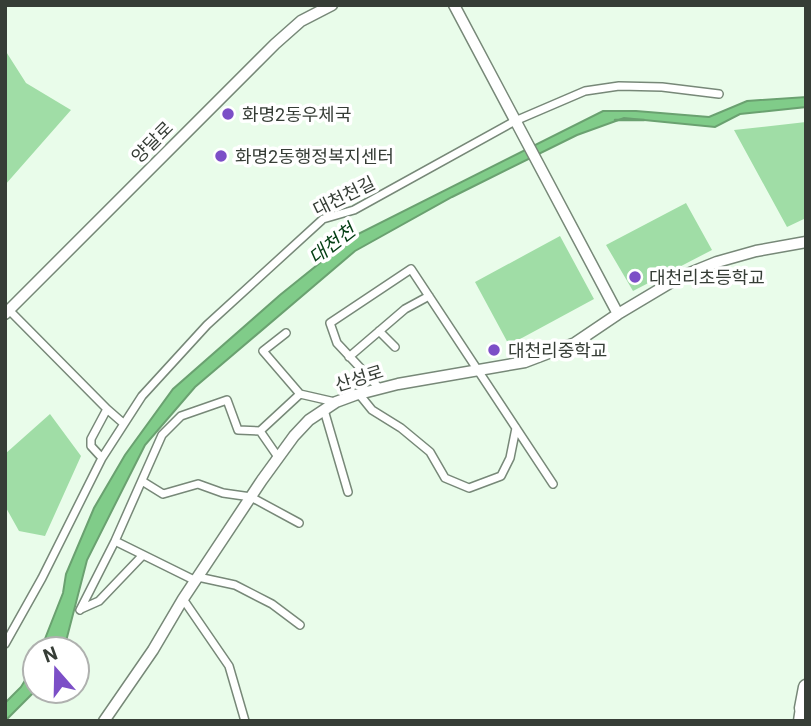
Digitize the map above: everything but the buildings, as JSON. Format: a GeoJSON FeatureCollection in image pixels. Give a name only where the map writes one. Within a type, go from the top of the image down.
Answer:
{"type":"FeatureCollection","features":[{"type":"Feature","properties":{"kind":"highway"},"geometry":{"type":"LineString","coordinates":[[802,710],[806,687]]}},
{"type":"Feature","properties":{"kind":"main road","name":"양달로"},"geometry":{"type":"LineString","coordinates":[[7,312],[275,44],[301,21],[332,5]]}},
{"type":"Feature","properties":{"kind":"main road"},"geometry":{"type":"LineString","coordinates":[[454,5],[618,314]]}},
{"type":"Feature","properties":{"kind":"main road","name":"산성로"},"geometry":{"type":"LineString","coordinates":[[104,721],[278,457],[309,420],[336,402],[359,394],[524,362],[575,343],[680,277],[717,262],[756,251],[806,242]]}},
{"type":"Feature","properties":{"kind":"street","name":"대천천길"},"geometry":{"type":"LineString","coordinates":[[5,644],[42,578],[102,458],[142,396],[207,325],[323,219],[354,210],[585,91],[619,86],[662,87],[719,94]]}},
{"type":"Feature","properties":{"kind":"street"},"geometry":{"type":"LineString","coordinates":[[380,389],[337,344],[330,323],[411,269],[553,484]]}},
{"type":"Feature","properties":{"kind":"street"},"geometry":{"type":"LineString","coordinates":[[349,356],[405,309],[429,296]]}},
{"type":"Feature","properties":{"kind":"street"},"geometry":{"type":"LineString","coordinates":[[7,312],[123,423]]}},
{"type":"Feature","properties":{"kind":"street"},"geometry":{"type":"LineString","coordinates":[[379,331],[395,346]]}},
{"type":"Feature","properties":{"kind":"street"},"geometry":{"type":"LineString","coordinates":[[286,334],[264,351],[300,394],[336,402]]}},
{"type":"Feature","properties":{"kind":"street"},"geometry":{"type":"LineString","coordinates":[[143,555],[99,601],[80,610],[115,541],[162,435],[181,416],[227,400],[238,430],[260,431],[300,394]]}},
{"type":"Feature","properties":{"kind":"street"},"geometry":{"type":"LineString","coordinates":[[359,394],[372,410],[401,428],[430,452],[445,478],[469,488],[501,476],[510,458],[516,428]]}},
{"type":"Feature","properties":{"kind":"street"},"geometry":{"type":"LineString","coordinates":[[102,458],[91,446],[91,439],[107,409]]}},
{"type":"Feature","properties":{"kind":"street"},"geometry":{"type":"LineString","coordinates":[[324,410],[348,492]]}},
{"type":"Feature","properties":{"kind":"street"},"geometry":{"type":"LineString","coordinates":[[260,431],[278,457]]}},
{"type":"Feature","properties":{"kind":"street"},"geometry":{"type":"LineString","coordinates":[[142,481],[163,494],[198,484],[223,493],[251,498],[299,523]]}},
{"type":"Feature","properties":{"kind":"street"},"geometry":{"type":"LineString","coordinates":[[115,541],[197,579],[235,585],[272,604],[300,625]]}},
{"type":"Feature","properties":{"kind":"street"},"geometry":{"type":"LineString","coordinates":[[183,599],[229,666],[245,721]]}},
{"type":"Feature","properties":{"kind":"shaded area"},"geometry":{"type":"Polygon","coordinates":[[[5,50],[26,83],[71,110],[5,185],[5,50]]]}},
{"type":"Feature","properties":{"kind":"shaded area","name":"대천천"},"geometry":{"type":"Polygon","coordinates":[[[806,97],[806,107],[740,114],[715,127],[624,118],[577,135],[452,197],[355,251],[195,387],[145,445],[87,560],[68,635],[46,635],[63,593],[66,574],[94,508],[125,455],[173,389],[280,295],[352,237],[603,111],[709,117],[747,101],[806,97]]]}},
{"type":"Feature","properties":{"kind":"shaded area"},"geometry":{"type":"Polygon","coordinates":[[[806,122],[806,218],[787,227],[734,130],[806,122]]]}},
{"type":"Feature","properties":{"kind":"shaded area"},"geometry":{"type":"Polygon","coordinates":[[[686,203],[712,250],[633,291],[606,245],[686,203]]]}},
{"type":"Feature","properties":{"kind":"shaded area"},"geometry":{"type":"Polygon","coordinates":[[[560,236],[594,299],[509,345],[475,282],[560,236]]]}},
{"type":"Feature","properties":{"kind":"shaded area"},"geometry":{"type":"Polygon","coordinates":[[[50,414],[81,456],[45,536],[19,531],[5,506],[5,454],[50,414]]]}},
{"type":"Feature","properties":{"kind":"shaded area"},"geometry":{"type":"Polygon","coordinates":[[[21,687],[21,705],[5,721],[5,703],[21,687]]]}},
{"type":"Feature","properties":{"kind":"waterway","name":"대천천"},"geometry":{"type":"LineString","coordinates":[[615,120],[644,120]]}},
{"type":"Feature","properties":{"kind":"place","name":"화명2동우체국"},"geometry":{"type":"Point","coordinates":[228,114]}},
{"type":"Feature","properties":{"kind":"place","name":"화명2동행정복지센터"},"geometry":{"type":"Point","coordinates":[221,156]}},
{"type":"Feature","properties":{"kind":"place","name":"대천리초등학교"},"geometry":{"type":"Point","coordinates":[635,277]}},
{"type":"Feature","properties":{"kind":"place","name":"대천리중학교"},"geometry":{"type":"Point","coordinates":[494,350]}}]}
